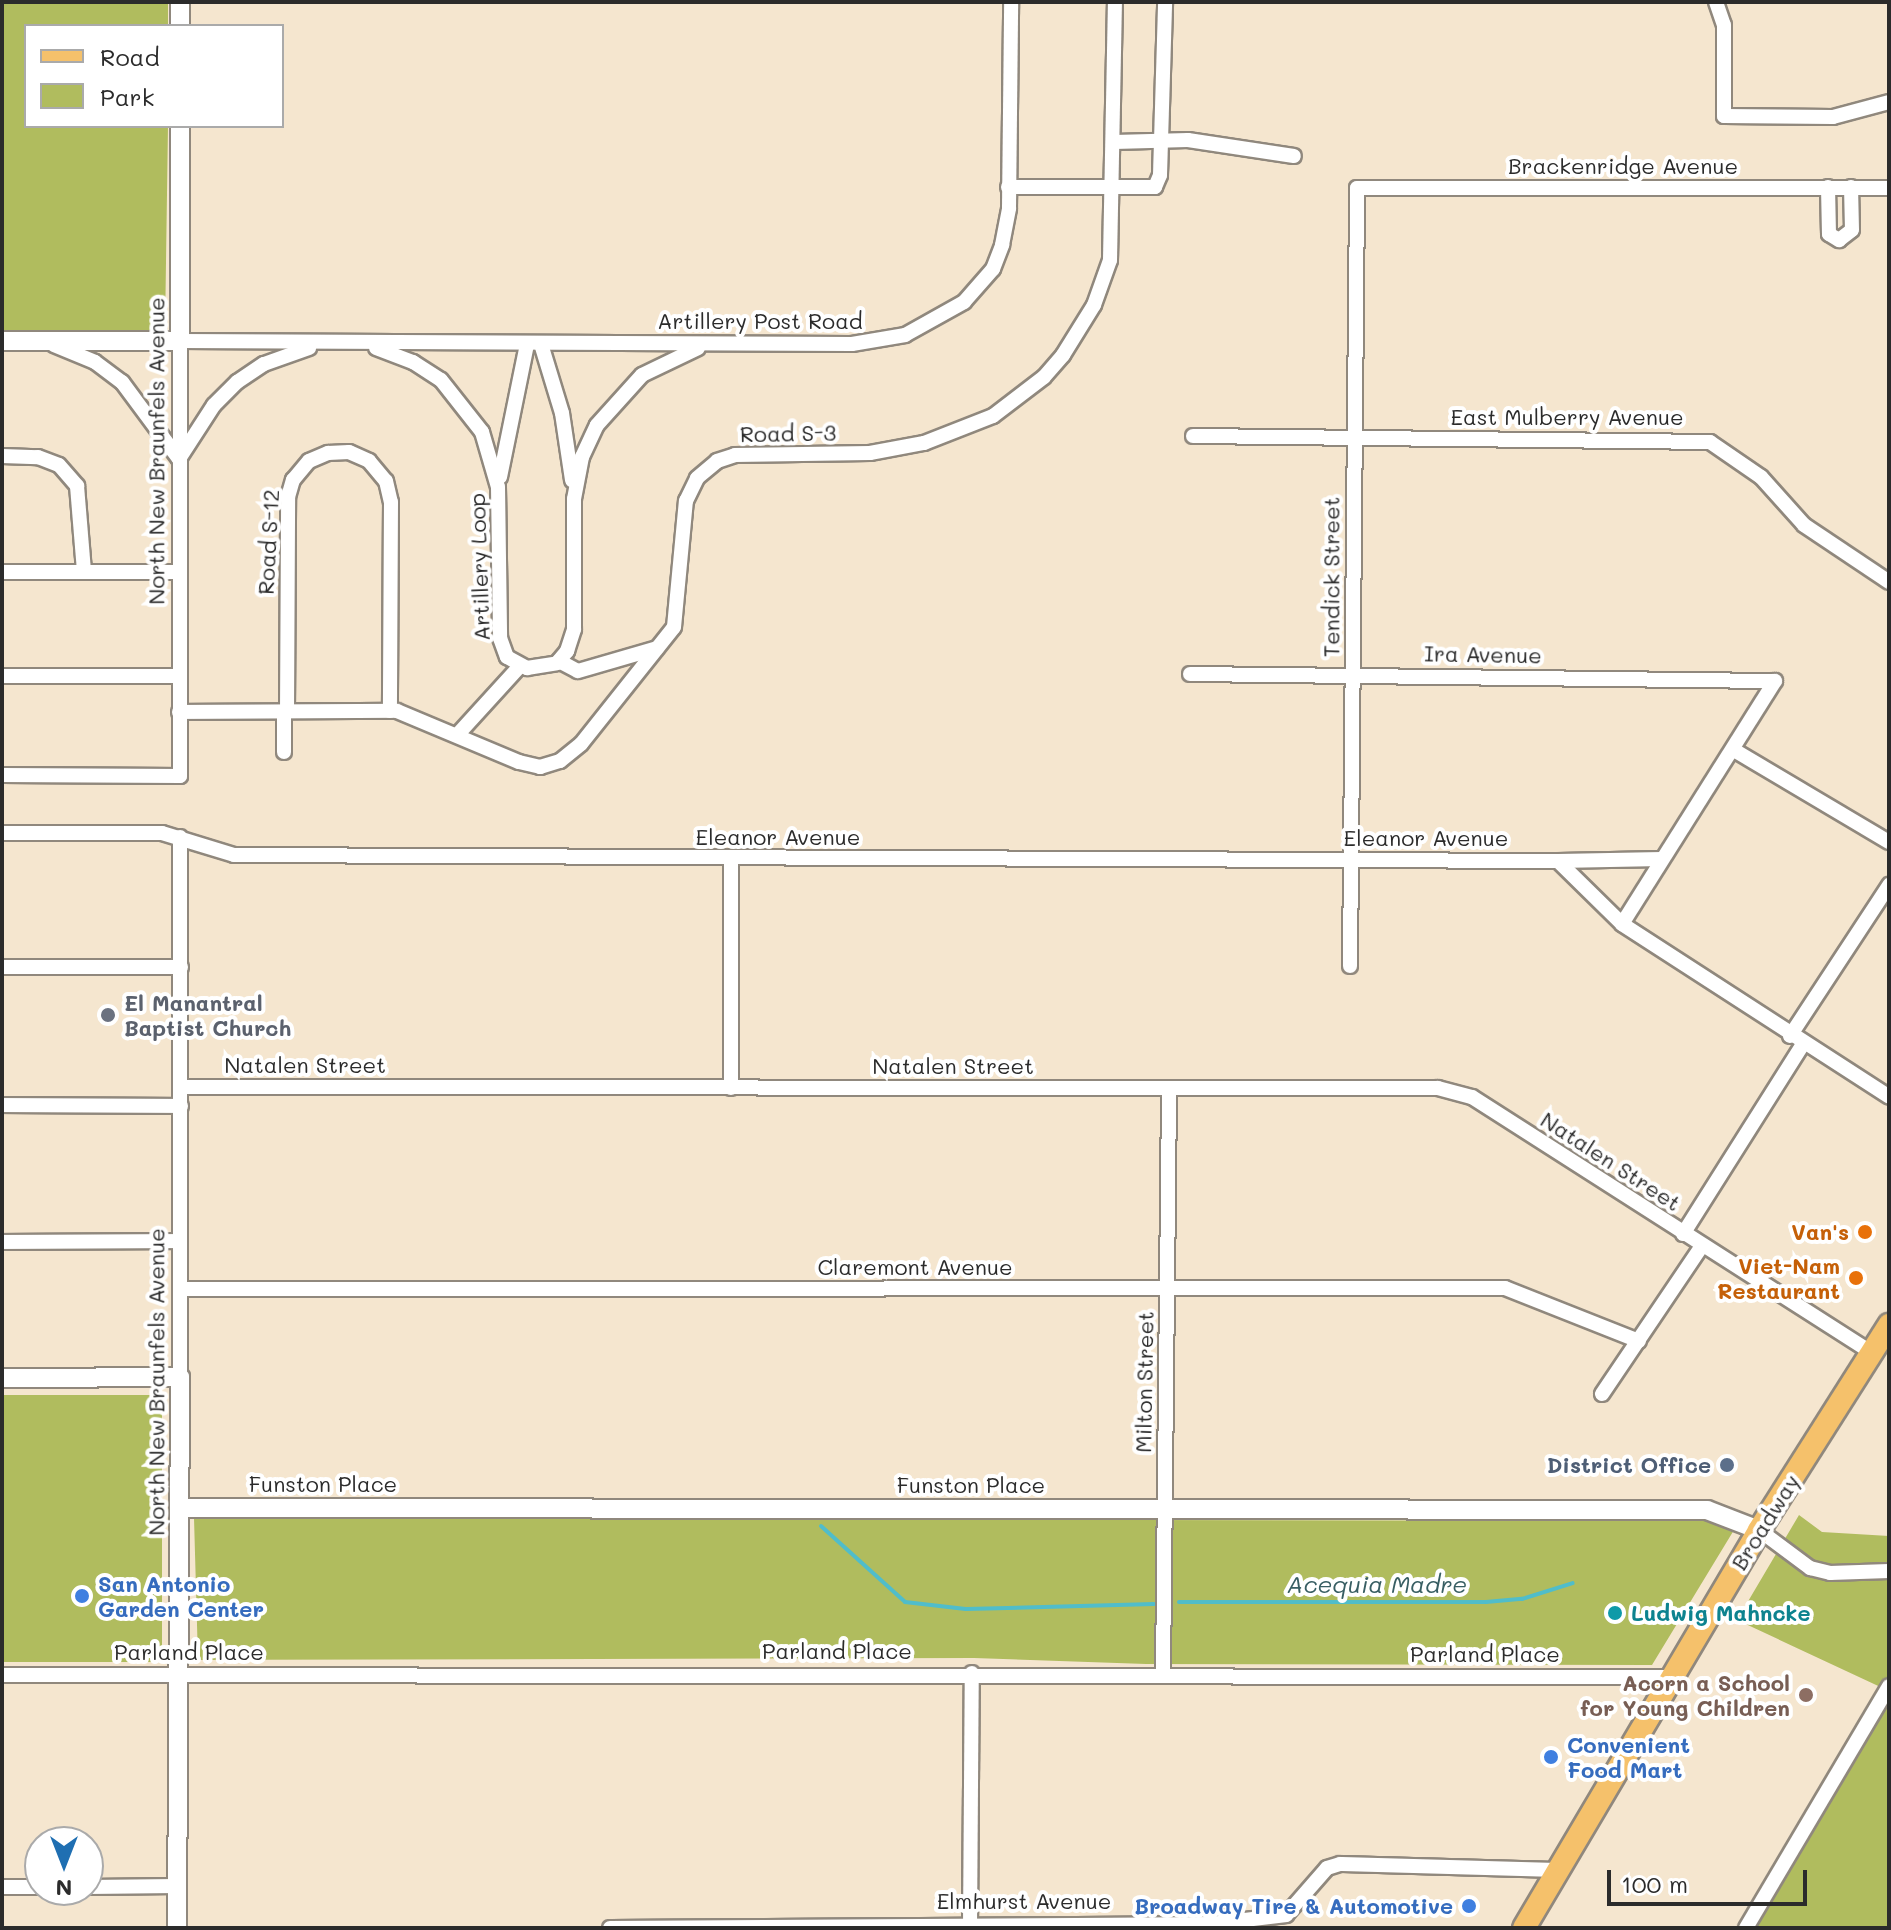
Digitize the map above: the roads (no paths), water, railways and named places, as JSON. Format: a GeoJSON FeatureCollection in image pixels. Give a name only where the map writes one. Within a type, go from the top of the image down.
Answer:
{"type":"FeatureCollection","features":[{"type":"Feature","properties":{"kind":"main road","name":"Broadway"},"geometry":{"type":"LineString","coordinates":[[1524,1928],[1759,1530],[1889,1325]]}},
{"type":"Feature","properties":{"kind":"street"},"geometry":{"type":"LineString","coordinates":[[180,2],[180,24]]}},
{"type":"Feature","properties":{"kind":"street","name":"Artillery Post Road"},"geometry":{"type":"LineString","coordinates":[[180,341],[870,343],[931,324],[964,302],[993,269],[1006,233],[1011,2]]}},
{"type":"Feature","properties":{"kind":"street","name":"Road S-3"},"geometry":{"type":"LineString","coordinates":[[179,712],[390,711],[459,733],[519,762],[540,767],[560,761],[581,744],[657,648],[678,616],[684,508],[697,478],[735,455],[870,453],[924,443],[1009,405],[1044,377],[1094,305],[1110,260],[1115,2]]}},
{"type":"Feature","properties":{"kind":"street"},"geometry":{"type":"LineString","coordinates":[[1008,187],[1155,187],[1161,141],[1165,2]]}},
{"type":"Feature","properties":{"kind":"street"},"geometry":{"type":"LineString","coordinates":[[1716,2],[1724,25],[1724,116],[1833,117],[1889,102]]}},
{"type":"Feature","properties":{"kind":"street","name":"North New Braunfels Avenue"},"geometry":{"type":"LineString","coordinates":[[2,775],[180,776],[180,128]]}},
{"type":"Feature","properties":{"kind":"street"},"geometry":{"type":"LineString","coordinates":[[1114,142],[1161,141],[1294,156]]}},
{"type":"Feature","properties":{"kind":"street"},"geometry":{"type":"LineString","coordinates":[[1828,187],[1829,234],[1839,240],[1852,230],[1851,187]]}},
{"type":"Feature","properties":{"kind":"street","name":"Brackenridge Avenue"},"geometry":{"type":"LineString","coordinates":[[1357,188],[1889,188]]}},
{"type":"Feature","properties":{"kind":"street","name":"Tendick Street"},"geometry":{"type":"LineString","coordinates":[[1350,966],[1357,188]]}},
{"type":"Feature","properties":{"kind":"street"},"geometry":{"type":"LineString","coordinates":[[2,341],[180,341]]}},
{"type":"Feature","properties":{"kind":"street"},"geometry":{"type":"LineString","coordinates":[[30,341],[80,354],[116,376],[139,398],[179,459]]}},
{"type":"Feature","properties":{"kind":"street","name":"Artillery Post Road"},"geometry":{"type":"LineString","coordinates":[[179,459],[214,405],[237,382],[279,357],[329,343]]}},
{"type":"Feature","properties":{"kind":"street","name":"Artillery Loop"},"geometry":{"type":"LineString","coordinates":[[356,343],[398,355],[441,380],[482,432],[498,487],[500,638],[507,657],[520,666]]}},
{"type":"Feature","properties":{"kind":"street"},"geometry":{"type":"LineString","coordinates":[[534,344],[571,450],[574,629],[559,661]]}},
{"type":"Feature","properties":{"kind":"street"},"geometry":{"type":"LineString","coordinates":[[498,487],[534,344]]}},
{"type":"Feature","properties":{"kind":"street"},"geometry":{"type":"LineString","coordinates":[[574,499],[582,457],[607,410],[657,365],[712,344]]}},
{"type":"Feature","properties":{"kind":"street","name":"East Mulberry Avenue"},"geometry":{"type":"LineString","coordinates":[[1193,436],[1710,442],[1761,477],[1804,525],[1889,582]]}},
{"type":"Feature","properties":{"kind":"street","name":"Road S-12"},"geometry":{"type":"LineString","coordinates":[[286,712],[288,497],[293,480],[309,461],[339,452],[369,461],[386,481],[391,502],[390,711]]}},
{"type":"Feature","properties":{"kind":"street"},"geometry":{"type":"LineString","coordinates":[[2,456],[38,457],[59,465],[77,486],[84,572]]}},
{"type":"Feature","properties":{"kind":"street"},"geometry":{"type":"LineString","coordinates":[[2,572],[180,572]]}},
{"type":"Feature","properties":{"kind":"street"},"geometry":{"type":"LineString","coordinates":[[459,733],[520,666],[535,668],[559,661],[578,671],[657,648]]}},
{"type":"Feature","properties":{"kind":"street","name":"Ira Avenue"},"geometry":{"type":"LineString","coordinates":[[1190,674],[1775,681],[1734,750]]}},
{"type":"Feature","properties":{"kind":"street"},"geometry":{"type":"LineString","coordinates":[[2,676],[180,676]]}},
{"type":"Feature","properties":{"kind":"street"},"geometry":{"type":"LineString","coordinates":[[284,752],[286,712]]}},
{"type":"Feature","properties":{"kind":"street"},"geometry":{"type":"LineString","coordinates":[[1622,924],[1734,750],[1889,842]]}},
{"type":"Feature","properties":{"kind":"street","name":"Eleanor Avenue"},"geometry":{"type":"LineString","coordinates":[[2,833],[180,837],[234,855],[731,859],[1662,859]]}},
{"type":"Feature","properties":{"kind":"street","name":"North New Braunfels Avenue"},"geometry":{"type":"LineString","coordinates":[[177,1928],[180,837]]}},
{"type":"Feature","properties":{"kind":"street"},"geometry":{"type":"LineString","coordinates":[[731,859],[731,1088]]}},
{"type":"Feature","properties":{"kind":"street"},"geometry":{"type":"LineString","coordinates":[[1558,861],[1622,924],[1790,1036],[1889,1097]]}},
{"type":"Feature","properties":{"kind":"street"},"geometry":{"type":"LineString","coordinates":[[1790,1036],[1889,885]]}},
{"type":"Feature","properties":{"kind":"street"},"geometry":{"type":"LineString","coordinates":[[2,967],[181,967]]}},
{"type":"Feature","properties":{"kind":"street"},"geometry":{"type":"LineString","coordinates":[[1683,1234],[1803,1044]]}},
{"type":"Feature","properties":{"kind":"street","name":"Natalen Street"},"geometry":{"type":"LineString","coordinates":[[181,1087],[1416,1087],[1472,1097],[1702,1246]]}},
{"type":"Feature","properties":{"kind":"street","name":"Milton Street"},"geometry":{"type":"LineString","coordinates":[[1163,1675],[1169,1089]]}},
{"type":"Feature","properties":{"kind":"street"},"geometry":{"type":"LineString","coordinates":[[2,1105],[181,1106]]}},
{"type":"Feature","properties":{"kind":"street"},"geometry":{"type":"LineString","coordinates":[[2,1242],[180,1241]]}},
{"type":"Feature","properties":{"kind":"street"},"geometry":{"type":"LineString","coordinates":[[1602,1394],[1702,1246],[1871,1352]]}},
{"type":"Feature","properties":{"kind":"street","name":"Claremont Avenue"},"geometry":{"type":"LineString","coordinates":[[180,1289],[1505,1288],[1639,1341]]}},
{"type":"Feature","properties":{"kind":"street"},"geometry":{"type":"LineString","coordinates":[[2,1378],[180,1377]]}},
{"type":"Feature","properties":{"kind":"street","name":"Funston Place"},"geometry":{"type":"LineString","coordinates":[[179,1508],[1707,1510],[1759,1530]]}},
{"type":"Feature","properties":{"kind":"street"},"geometry":{"type":"LineString","coordinates":[[1759,1530],[1810,1568],[1830,1573],[1889,1571]]}},
{"type":"Feature","properties":{"kind":"street"},"geometry":{"type":"LineString","coordinates":[[970,1925],[972,1673]]}},
{"type":"Feature","properties":{"kind":"street","name":"Parland Place"},"geometry":{"type":"LineString","coordinates":[[2,1675],[972,1673],[1672,1677]]}},
{"type":"Feature","properties":{"kind":"street"},"geometry":{"type":"LineString","coordinates":[[1746,1928],[1889,1686]]}},
{"type":"Feature","properties":{"kind":"street","name":"Elmhurst Avenue"},"geometry":{"type":"LineString","coordinates":[[610,1928],[1211,1926],[1286,1915],[1299,1906],[1327,1868],[1340,1864],[1559,1870]]}},
{"type":"Feature","properties":{"kind":"street"},"geometry":{"type":"LineString","coordinates":[[104,1887],[177,1886]]}},
{"type":"Feature","properties":{"kind":"street"},"geometry":{"type":"LineString","coordinates":[[2,1887],[24,1887]]}},
{"type":"Feature","properties":{"kind":"waterway","name":"Acequia Madre"},"geometry":{"type":"LineString","coordinates":[[821,1526],[905,1602],[966,1609],[1154,1604]]}},
{"type":"Feature","properties":{"kind":"waterway","name":"Acequia Madre"},"geometry":{"type":"LineString","coordinates":[[1179,1602],[1486,1602],[1522,1599],[1573,1583]]}},
{"type":"Feature","properties":{"kind":"place","name":"El Manantral Baptist Church"},"geometry":{"type":"Point","coordinates":[108,1015]}},
{"type":"Feature","properties":{"kind":"place","name":"Van's"},"geometry":{"type":"Point","coordinates":[1865,1232]}},
{"type":"Feature","properties":{"kind":"place","name":"Viet-Nam Restaurant"},"geometry":{"type":"Point","coordinates":[1856,1278]}},
{"type":"Feature","properties":{"kind":"place","name":"District Office"},"geometry":{"type":"Point","coordinates":[1727,1465]}},
{"type":"Feature","properties":{"kind":"place","name":"San Antonio Garden Center"},"geometry":{"type":"Point","coordinates":[82,1596]}},
{"type":"Feature","properties":{"kind":"place","name":"Ludwig Mahncke"},"geometry":{"type":"Point","coordinates":[1615,1613]}},
{"type":"Feature","properties":{"kind":"place","name":"Acorn a School for Young Children"},"geometry":{"type":"Point","coordinates":[1806,1695]}},
{"type":"Feature","properties":{"kind":"place","name":"Convenient Food Mart"},"geometry":{"type":"Point","coordinates":[1551,1757]}},
{"type":"Feature","properties":{"kind":"place","name":"Broadway Tire & Automotive"},"geometry":{"type":"Point","coordinates":[1469,1906]}}]}
